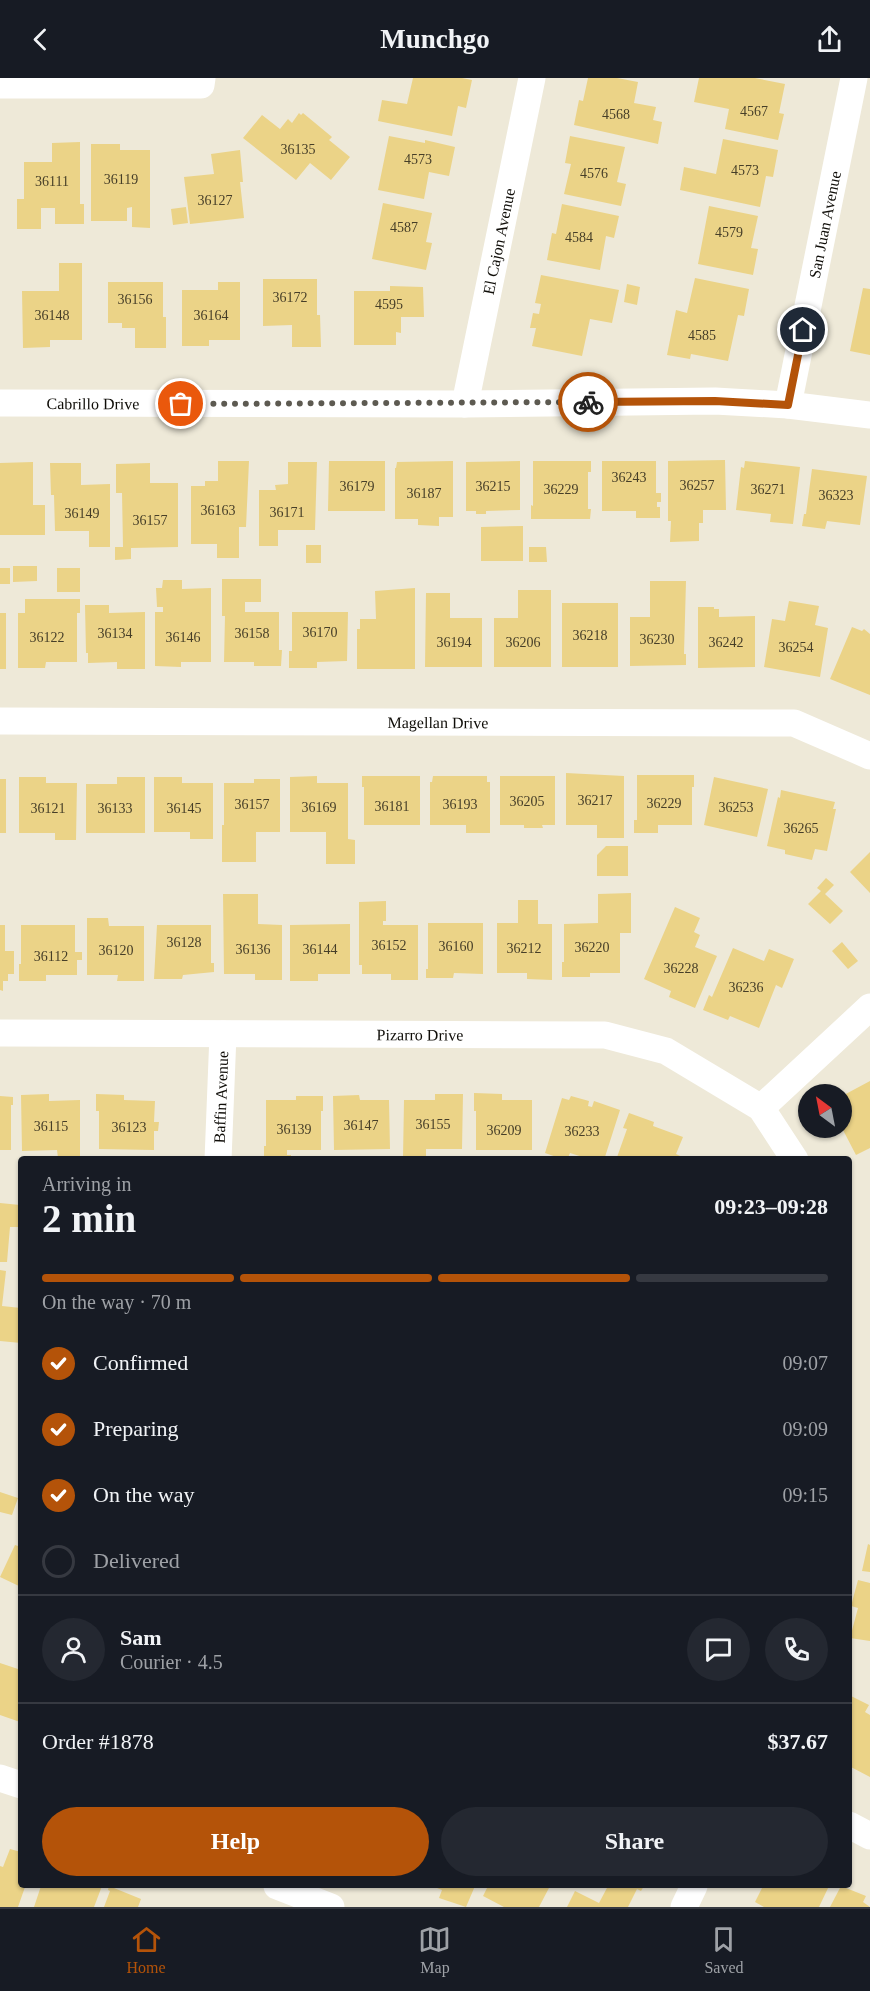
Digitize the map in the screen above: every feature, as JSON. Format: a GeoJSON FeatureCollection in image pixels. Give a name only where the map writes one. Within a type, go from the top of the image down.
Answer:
{"type":"FeatureCollection","features":[{"type":"Feature","properties":{"kind":"street"},"geometry":{"type":"LineString","coordinates":[[0,85],[201,85],[202,78]]}},
{"type":"Feature","properties":{"kind":"street","name":"El Cajon Avenue"},"geometry":{"type":"LineString","coordinates":[[465,404],[532,78]]}},
{"type":"Feature","properties":{"kind":"street","name":"San Juan Avenue"},"geometry":{"type":"LineString","coordinates":[[788,405],[854,78]]}},
{"type":"Feature","properties":{"kind":"street","name":"Cabrillo Drive"},"geometry":{"type":"LineString","coordinates":[[0,403],[465,404],[715,401],[788,405],[870,415]]}},
{"type":"Feature","properties":{"kind":"street","name":"Magellan Drive"},"geometry":{"type":"LineString","coordinates":[[0,721],[794,723],[870,756]]}},
{"type":"Feature","properties":{"kind":"street"},"geometry":{"type":"LineString","coordinates":[[761,1108],[870,1007]]}},
{"type":"Feature","properties":{"kind":"street","name":"Pizarro Drive"},"geometry":{"type":"LineString","coordinates":[[0,1033],[605,1035],[666,1052],[761,1108],[792,1156]]}},
{"type":"Feature","properties":{"kind":"street","name":"Baffin Avenue"},"geometry":{"type":"LineString","coordinates":[[218,1156],[223,1034]]}},
{"type":"Feature","properties":{"kind":"street"},"geometry":{"type":"LineString","coordinates":[[0,1778],[18,1784]]}},
{"type":"Feature","properties":{"kind":"street"},"geometry":{"type":"LineString","coordinates":[[852,1827],[870,1836]]}},
{"type":"Feature","properties":{"kind":"street"},"geometry":{"type":"LineString","coordinates":[[282,1888],[332,1907],[342,1888]]}},
{"type":"Feature","properties":{"kind":"street"},"geometry":{"type":"LineString","coordinates":[[684,1907],[693,1888]]}},
{"type":"Feature","properties":{"kind":"building"},"geometry":{"type":"Polygon","coordinates":[[[413,78],[472,80],[466,108],[458,106],[452,136],[378,121],[382,100],[407,104],[413,78]]]}},
{"type":"Feature","properties":{"kind":"building"},"geometry":{"type":"Polygon","coordinates":[[[588,78],[617,78],[638,82],[634,103],[656,107],[653,120],[662,122],[658,144],[574,125],[579,100],[583,101],[588,78]]]}},
{"type":"Feature","properties":{"kind":"building"},"geometry":{"type":"Polygon","coordinates":[[[699,78],[755,78],[785,84],[779,113],[784,114],[778,140],[725,129],[729,109],[694,102],[699,78]]]}},
{"type":"Feature","properties":{"kind":"building"},"geometry":{"type":"Polygon","coordinates":[[[299,113],[301,115],[303,113],[332,137],[329,140],[350,157],[331,180],[310,163],[296,180],[243,138],[262,115],[280,129],[288,119],[292,123],[299,113]]]}},
{"type":"Feature","properties":{"kind":"building"},"geometry":{"type":"Polygon","coordinates":[[[389,136],[425,143],[425,140],[455,147],[449,176],[429,172],[424,199],[378,190],[389,136]]]}},
{"type":"Feature","properties":{"kind":"building"},"geometry":{"type":"Polygon","coordinates":[[[570,136],[625,147],[617,182],[626,184],[621,206],[564,194],[571,164],[565,163],[570,136]]]}},
{"type":"Feature","properties":{"kind":"building"},"geometry":{"type":"Polygon","coordinates":[[[723,139],[778,150],[773,177],[766,176],[760,207],[680,190],[684,167],[716,174],[723,139]]]}},
{"type":"Feature","properties":{"kind":"building"},"geometry":{"type":"Polygon","coordinates":[[[80,142],[80,204],[84,204],[84,224],[55,224],[55,208],[41,208],[41,229],[17,229],[17,199],[24,199],[24,162],[52,162],[52,143],[80,142]]]}},
{"type":"Feature","properties":{"kind":"building"},"geometry":{"type":"Polygon","coordinates":[[[91,144],[120,144],[120,150],[150,150],[150,228],[132,227],[132,207],[127,208],[127,221],[91,221],[91,144]]]}},
{"type":"Feature","properties":{"kind":"building"},"geometry":{"type":"Polygon","coordinates":[[[240,150],[243,182],[240,182],[244,218],[190,224],[184,177],[214,174],[211,154],[240,150]]]}},
{"type":"Feature","properties":{"kind":"building"},"geometry":{"type":"Polygon","coordinates":[[[383,203],[432,213],[426,242],[432,243],[426,270],[372,259],[383,203]]]}},
{"type":"Feature","properties":{"kind":"building"},"geometry":{"type":"Polygon","coordinates":[[[562,204],[619,216],[614,238],[606,236],[600,270],[547,260],[552,233],[556,234],[562,204]]]}},
{"type":"Feature","properties":{"kind":"building"},"geometry":{"type":"Polygon","coordinates":[[[709,206],[758,216],[751,248],[758,249],[753,275],[698,264],[709,206]]]}},
{"type":"Feature","properties":{"kind":"building"},"geometry":{"type":"Polygon","coordinates":[[[186,207],[188,223],[173,225],[171,209],[186,207]]]}},
{"type":"Feature","properties":{"kind":"building"},"geometry":{"type":"Polygon","coordinates":[[[59,263],[82,263],[82,340],[50,340],[50,347],[23,348],[22,291],[59,291],[59,263]]]}},
{"type":"Feature","properties":{"kind":"building"},"geometry":{"type":"Polygon","coordinates":[[[541,275],[619,290],[612,323],[590,319],[582,356],[532,346],[536,328],[530,328],[533,313],[539,314],[541,304],[535,303],[541,275]]]}},
{"type":"Feature","properties":{"kind":"building"},"geometry":{"type":"Polygon","coordinates":[[[695,278],[749,289],[744,316],[738,315],[728,361],[691,354],[690,359],[667,355],[676,310],[687,313],[695,278]]]}},
{"type":"Feature","properties":{"kind":"building"},"geometry":{"type":"Polygon","coordinates":[[[263,279],[317,279],[317,315],[320,315],[321,347],[292,347],[292,325],[263,326],[263,279]]]}},
{"type":"Feature","properties":{"kind":"building"},"geometry":{"type":"Polygon","coordinates":[[[108,282],[163,282],[166,348],[135,348],[135,328],[122,328],[122,323],[108,323],[108,282]]]}},
{"type":"Feature","properties":{"kind":"building"},"geometry":{"type":"Polygon","coordinates":[[[218,282],[240,282],[240,340],[209,340],[209,346],[182,346],[182,290],[218,290],[218,282]]]}},
{"type":"Feature","properties":{"kind":"building"},"geometry":{"type":"Polygon","coordinates":[[[627,284],[640,287],[637,305],[624,302],[627,284]]]}},
{"type":"Feature","properties":{"kind":"building"},"geometry":{"type":"Polygon","coordinates":[[[390,286],[423,287],[424,317],[401,317],[401,333],[396,332],[396,345],[354,345],[354,291],[390,291],[390,286]]]}},
{"type":"Feature","properties":{"kind":"building"},"geometry":{"type":"Polygon","coordinates":[[[863,288],[870,289],[870,355],[850,351],[863,288]]]}},
{"type":"Feature","properties":{"kind":"building"},"geometry":{"type":"Polygon","coordinates":[[[725,460],[726,510],[703,510],[703,523],[699,523],[699,541],[670,542],[668,461],[725,460]]]}},
{"type":"Feature","properties":{"kind":"building"},"geometry":{"type":"Polygon","coordinates":[[[218,461],[249,461],[246,527],[239,527],[239,558],[217,558],[217,544],[191,544],[191,486],[205,486],[205,481],[218,481],[218,461]]]}},
{"type":"Feature","properties":{"kind":"building"},"geometry":{"type":"Polygon","coordinates":[[[329,461],[385,461],[385,511],[328,511],[329,461]]]}},
{"type":"Feature","properties":{"kind":"building"},"geometry":{"type":"Polygon","coordinates":[[[453,461],[453,517],[439,517],[439,526],[418,525],[418,519],[395,519],[397,462],[453,461]]]}},
{"type":"Feature","properties":{"kind":"building"},"geometry":{"type":"Polygon","coordinates":[[[520,461],[520,510],[486,511],[486,514],[466,511],[466,462],[520,461]]]}},
{"type":"Feature","properties":{"kind":"building"},"geometry":{"type":"Polygon","coordinates":[[[533,461],[591,461],[591,472],[588,472],[590,519],[531,519],[533,461]]]}},
{"type":"Feature","properties":{"kind":"building"},"geometry":{"type":"Polygon","coordinates":[[[602,461],[656,461],[656,493],[661,493],[661,502],[657,502],[657,507],[660,507],[660,518],[636,518],[636,511],[602,511],[602,461]]]}},
{"type":"Feature","properties":{"kind":"building"},"geometry":{"type":"Polygon","coordinates":[[[745,461],[800,467],[793,524],[770,522],[771,514],[736,510],[741,467],[744,468],[745,461]]]}},
{"type":"Feature","properties":{"kind":"building"},"geometry":{"type":"Polygon","coordinates":[[[33,462],[33,505],[45,505],[45,535],[0,535],[0,463],[33,462]]]}},
{"type":"Feature","properties":{"kind":"building"},"geometry":{"type":"Polygon","coordinates":[[[288,462],[317,462],[315,530],[278,530],[278,546],[259,546],[259,490],[276,490],[275,485],[288,484],[288,462]]]}},
{"type":"Feature","properties":{"kind":"building"},"geometry":{"type":"Polygon","coordinates":[[[50,463],[81,463],[81,485],[110,484],[110,547],[89,547],[89,531],[55,531],[50,463]]]}},
{"type":"Feature","properties":{"kind":"building"},"geometry":{"type":"Polygon","coordinates":[[[150,463],[150,483],[178,483],[178,547],[131,548],[131,559],[115,560],[115,547],[123,547],[122,493],[116,493],[116,464],[150,463]]]}},
{"type":"Feature","properties":{"kind":"building"},"geometry":{"type":"Polygon","coordinates":[[[812,469],[867,476],[860,525],[827,521],[825,529],[802,526],[804,514],[806,514],[812,469]]]}},
{"type":"Feature","properties":{"kind":"building"},"geometry":{"type":"Polygon","coordinates":[[[523,526],[523,561],[481,561],[481,527],[523,526]]]}},
{"type":"Feature","properties":{"kind":"building"},"geometry":{"type":"Polygon","coordinates":[[[306,545],[321,545],[321,563],[306,563],[306,545]]]}},
{"type":"Feature","properties":{"kind":"building"},"geometry":{"type":"Polygon","coordinates":[[[529,547],[546,547],[547,562],[529,562],[529,547]]]}},
{"type":"Feature","properties":{"kind":"building"},"geometry":{"type":"Polygon","coordinates":[[[13,566],[37,566],[37,581],[13,582],[13,566]]]}},
{"type":"Feature","properties":{"kind":"building"},"geometry":{"type":"Polygon","coordinates":[[[0,568],[10,568],[10,584],[0,584],[0,568]]]}},
{"type":"Feature","properties":{"kind":"building"},"geometry":{"type":"Polygon","coordinates":[[[57,568],[80,568],[80,592],[57,592],[57,568]]]}},
{"type":"Feature","properties":{"kind":"building"},"geometry":{"type":"Polygon","coordinates":[[[222,579],[261,579],[261,602],[245,602],[245,612],[279,612],[281,666],[254,666],[254,662],[224,662],[225,616],[222,616],[222,579]]]}},
{"type":"Feature","properties":{"kind":"building"},"geometry":{"type":"Polygon","coordinates":[[[163,580],[182,580],[182,589],[211,588],[211,662],[181,662],[181,667],[155,666],[155,612],[163,612],[163,607],[157,607],[156,588],[162,588],[163,580]]]}},
{"type":"Feature","properties":{"kind":"building"},"geometry":{"type":"Polygon","coordinates":[[[650,581],[686,581],[684,654],[686,654],[686,665],[630,666],[630,617],[650,617],[650,581]]]}},
{"type":"Feature","properties":{"kind":"building"},"geometry":{"type":"Polygon","coordinates":[[[415,588],[415,669],[357,669],[357,629],[360,629],[360,619],[376,619],[375,591],[415,588]]]}},
{"type":"Feature","properties":{"kind":"building"},"geometry":{"type":"Polygon","coordinates":[[[518,590],[551,590],[551,667],[494,667],[494,618],[518,618],[518,590]]]}},
{"type":"Feature","properties":{"kind":"building"},"geometry":{"type":"Polygon","coordinates":[[[426,593],[450,593],[450,618],[482,618],[482,667],[425,667],[426,593]]]}},
{"type":"Feature","properties":{"kind":"building"},"geometry":{"type":"Polygon","coordinates":[[[25,599],[80,599],[80,613],[77,613],[77,662],[46,662],[45,668],[18,668],[18,613],[25,613],[25,599]]]}},
{"type":"Feature","properties":{"kind":"building"},"geometry":{"type":"Polygon","coordinates":[[[789,601],[819,606],[815,625],[828,628],[820,677],[764,667],[772,619],[785,621],[789,601]]]}},
{"type":"Feature","properties":{"kind":"building"},"geometry":{"type":"Polygon","coordinates":[[[562,603],[618,603],[618,667],[562,667],[562,603]]]}},
{"type":"Feature","properties":{"kind":"building"},"geometry":{"type":"Polygon","coordinates":[[[85,605],[109,605],[109,613],[145,612],[145,669],[117,669],[117,662],[88,663],[85,605]]]}},
{"type":"Feature","properties":{"kind":"building"},"geometry":{"type":"Polygon","coordinates":[[[698,607],[719,609],[719,617],[755,616],[755,667],[698,668],[698,607]]]}},
{"type":"Feature","properties":{"kind":"building"},"geometry":{"type":"Polygon","coordinates":[[[292,612],[348,612],[347,661],[317,662],[317,668],[289,668],[289,651],[292,651],[292,612]]]}},
{"type":"Feature","properties":{"kind":"building"},"geometry":{"type":"Polygon","coordinates":[[[0,613],[6,613],[6,669],[0,669],[0,613]]]}},
{"type":"Feature","properties":{"kind":"building"},"geometry":{"type":"Polygon","coordinates":[[[852,627],[862,631],[864,629],[870,634],[870,695],[830,679],[852,627]]]}},
{"type":"Feature","properties":{"kind":"building"},"geometry":{"type":"Polygon","coordinates":[[[566,773],[624,776],[624,838],[597,838],[597,825],[566,825],[566,773]]]}},
{"type":"Feature","properties":{"kind":"building"},"geometry":{"type":"Polygon","coordinates":[[[637,775],[694,775],[692,825],[658,825],[658,833],[634,833],[634,820],[637,820],[637,775]]]}},
{"type":"Feature","properties":{"kind":"building"},"geometry":{"type":"Polygon","coordinates":[[[317,776],[317,783],[348,783],[348,839],[355,840],[355,864],[326,864],[326,832],[290,832],[290,777],[317,776]]]}},
{"type":"Feature","properties":{"kind":"building"},"geometry":{"type":"Polygon","coordinates":[[[362,776],[420,776],[420,825],[364,825],[362,776]]]}},
{"type":"Feature","properties":{"kind":"building"},"geometry":{"type":"Polygon","coordinates":[[[433,776],[487,776],[487,782],[490,782],[490,833],[466,833],[466,825],[430,825],[430,782],[433,776]]]}},
{"type":"Feature","properties":{"kind":"building"},"geometry":{"type":"Polygon","coordinates":[[[500,776],[555,776],[555,825],[542,825],[543,828],[524,828],[524,825],[500,825],[500,776]]]}},
{"type":"Feature","properties":{"kind":"building"},"geometry":{"type":"Polygon","coordinates":[[[19,777],[46,777],[46,783],[77,783],[76,840],[55,840],[55,833],[19,833],[19,777]]]}},
{"type":"Feature","properties":{"kind":"building"},"geometry":{"type":"Polygon","coordinates":[[[117,777],[145,777],[145,833],[86,833],[86,784],[117,784],[117,777]]]}},
{"type":"Feature","properties":{"kind":"building"},"geometry":{"type":"Polygon","coordinates":[[[154,777],[182,777],[182,783],[213,783],[213,839],[190,839],[190,832],[154,832],[154,777]]]}},
{"type":"Feature","properties":{"kind":"building"},"geometry":{"type":"Polygon","coordinates":[[[714,777],[768,789],[757,837],[704,825],[714,777]]]}},
{"type":"Feature","properties":{"kind":"building"},"geometry":{"type":"Polygon","coordinates":[[[0,779],[6,779],[6,833],[0,833],[0,779]]]}},
{"type":"Feature","properties":{"kind":"building"},"geometry":{"type":"Polygon","coordinates":[[[254,779],[280,779],[280,832],[256,832],[256,862],[222,862],[224,783],[254,783],[254,779]]]}},
{"type":"Feature","properties":{"kind":"building"},"geometry":{"type":"Polygon","coordinates":[[[781,790],[835,802],[833,809],[836,809],[827,851],[815,849],[812,860],[785,854],[785,850],[767,846],[781,790]]]}},
{"type":"Feature","properties":{"kind":"building"},"geometry":{"type":"Polygon","coordinates":[[[606,846],[628,846],[628,876],[597,876],[597,855],[606,846]]]}},
{"type":"Feature","properties":{"kind":"building"},"geometry":{"type":"Polygon","coordinates":[[[870,852],[870,893],[850,872],[870,852]]]}},
{"type":"Feature","properties":{"kind":"building"},"geometry":{"type":"Polygon","coordinates":[[[826,878],[834,885],[825,894],[843,911],[830,924],[808,904],[821,891],[817,888],[826,878]]]}},
{"type":"Feature","properties":{"kind":"building"},"geometry":{"type":"Polygon","coordinates":[[[631,893],[631,933],[620,933],[620,973],[590,973],[590,977],[562,977],[564,924],[598,923],[598,894],[631,893]]]}},
{"type":"Feature","properties":{"kind":"building"},"geometry":{"type":"Polygon","coordinates":[[[223,894],[258,894],[258,924],[282,925],[282,980],[255,980],[255,974],[224,974],[223,894]]]}},
{"type":"Feature","properties":{"kind":"building"},"geometry":{"type":"Polygon","coordinates":[[[518,900],[538,900],[538,924],[552,924],[552,980],[527,979],[527,973],[497,973],[497,923],[518,923],[518,900]]]}},
{"type":"Feature","properties":{"kind":"building"},"geometry":{"type":"Polygon","coordinates":[[[386,901],[386,921],[383,921],[383,925],[418,925],[418,980],[391,980],[391,974],[362,974],[362,965],[359,965],[359,902],[386,901]]]}},
{"type":"Feature","properties":{"kind":"building"},"geometry":{"type":"Polygon","coordinates":[[[675,907],[700,918],[694,932],[700,935],[695,947],[717,956],[695,1008],[669,997],[671,991],[644,979],[675,907]]]}},
{"type":"Feature","properties":{"kind":"building"},"geometry":{"type":"Polygon","coordinates":[[[87,918],[108,918],[109,926],[144,926],[144,981],[117,981],[118,975],[87,975],[87,918]]]}},
{"type":"Feature","properties":{"kind":"building"},"geometry":{"type":"Polygon","coordinates":[[[428,923],[483,923],[483,974],[454,973],[453,978],[426,978],[428,923]]]}},
{"type":"Feature","properties":{"kind":"building"},"geometry":{"type":"Polygon","coordinates":[[[350,924],[350,974],[318,974],[318,981],[290,981],[290,925],[350,924]]]}},
{"type":"Feature","properties":{"kind":"building"},"geometry":{"type":"Polygon","coordinates":[[[0,925],[5,925],[5,951],[14,951],[14,974],[8,974],[8,981],[3,981],[3,991],[0,990],[0,925]]]}},
{"type":"Feature","properties":{"kind":"building"},"geometry":{"type":"Polygon","coordinates":[[[21,925],[75,925],[75,952],[82,952],[82,960],[77,960],[77,975],[46,975],[46,981],[19,981],[21,925]]]}},
{"type":"Feature","properties":{"kind":"building"},"geometry":{"type":"Polygon","coordinates":[[[157,925],[211,925],[211,963],[214,963],[214,972],[183,975],[182,979],[154,979],[157,925]]]}},
{"type":"Feature","properties":{"kind":"building"},"geometry":{"type":"Polygon","coordinates":[[[842,942],[858,961],[848,969],[832,951],[842,942]]]}},
{"type":"Feature","properties":{"kind":"building"},"geometry":{"type":"Polygon","coordinates":[[[733,948],[764,961],[769,949],[794,959],[782,988],[776,985],[759,1028],[730,1016],[728,1020],[703,1010],[709,995],[712,997],[733,948]]]}},
{"type":"Feature","properties":{"kind":"building"},"geometry":{"type":"Polygon","coordinates":[[[870,1081],[870,1148],[856,1155],[847,1138],[852,1138],[852,1091],[870,1081]]]}},
{"type":"Feature","properties":{"kind":"building"},"geometry":{"type":"Polygon","coordinates":[[[474,1093],[502,1094],[502,1100],[532,1100],[532,1150],[476,1150],[474,1093]]]}},
{"type":"Feature","properties":{"kind":"building"},"geometry":{"type":"Polygon","coordinates":[[[49,1094],[49,1101],[80,1100],[80,1156],[58,1156],[57,1150],[22,1151],[21,1095],[49,1094]]]}},
{"type":"Feature","properties":{"kind":"building"},"geometry":{"type":"Polygon","coordinates":[[[96,1094],[124,1095],[124,1100],[155,1101],[154,1122],[159,1122],[158,1131],[154,1131],[154,1150],[99,1149],[99,1111],[96,1111],[96,1094]]]}},
{"type":"Feature","properties":{"kind":"building"},"geometry":{"type":"Polygon","coordinates":[[[435,1094],[463,1094],[462,1149],[426,1149],[426,1156],[403,1156],[404,1100],[435,1100],[435,1094]]]}},
{"type":"Feature","properties":{"kind":"building"},"geometry":{"type":"Polygon","coordinates":[[[359,1095],[360,1100],[389,1100],[390,1149],[334,1150],[333,1096],[359,1095]]]}},
{"type":"Feature","properties":{"kind":"building"},"geometry":{"type":"Polygon","coordinates":[[[0,1096],[13,1097],[11,1150],[0,1150],[0,1096]]]}},
{"type":"Feature","properties":{"kind":"building"},"geometry":{"type":"Polygon","coordinates":[[[296,1096],[323,1096],[321,1150],[287,1150],[287,1155],[291,1156],[264,1156],[266,1100],[296,1100],[296,1096]]]}},
{"type":"Feature","properties":{"kind":"building"},"geometry":{"type":"Polygon","coordinates":[[[571,1096],[589,1101],[588,1106],[592,1107],[594,1101],[620,1110],[605,1156],[579,1156],[570,1153],[569,1156],[554,1156],[545,1153],[562,1098],[569,1100],[571,1096]]]}},
{"type":"Feature","properties":{"kind":"building"},"geometry":{"type":"Polygon","coordinates":[[[629,1113],[654,1122],[653,1126],[683,1137],[676,1154],[680,1156],[617,1156],[627,1129],[623,1128],[629,1113]]]}},
{"type":"Feature","properties":{"kind":"building"},"geometry":{"type":"Polygon","coordinates":[[[0,1203],[18,1205],[18,1227],[10,1227],[7,1262],[0,1262],[0,1203]]]}},
{"type":"Feature","properties":{"kind":"building"},"geometry":{"type":"Polygon","coordinates":[[[0,1270],[6,1271],[2,1306],[18,1308],[18,1343],[0,1341],[0,1270]]]}},
{"type":"Feature","properties":{"kind":"building"},"geometry":{"type":"Polygon","coordinates":[[[0,1492],[18,1498],[12,1515],[0,1512],[0,1492]]]}},
{"type":"Feature","properties":{"kind":"building"},"geometry":{"type":"Polygon","coordinates":[[[868,1544],[870,1545],[870,1572],[862,1571],[868,1544]]]}},
{"type":"Feature","properties":{"kind":"building"},"geometry":{"type":"Polygon","coordinates":[[[15,1545],[18,1546],[18,1586],[0,1577],[15,1545]]]}},
{"type":"Feature","properties":{"kind":"building"},"geometry":{"type":"Polygon","coordinates":[[[858,1580],[870,1583],[870,1641],[852,1638],[858,1608],[852,1606],[858,1580]]]}},
{"type":"Feature","properties":{"kind":"building"},"geometry":{"type":"Polygon","coordinates":[[[0,1663],[18,1669],[18,1721],[0,1715],[0,1663]]]}},
{"type":"Feature","properties":{"kind":"building"},"geometry":{"type":"Polygon","coordinates":[[[852,1696],[869,1705],[865,1712],[870,1715],[870,1777],[852,1768],[852,1696]]]}},
{"type":"Feature","properties":{"kind":"building"},"geometry":{"type":"Polygon","coordinates":[[[10,1849],[18,1851],[18,1888],[25,1888],[18,1907],[0,1907],[0,1866],[3,1867],[10,1849]]]}},
{"type":"Feature","properties":{"kind":"building"},"geometry":{"type":"Polygon","coordinates":[[[40,1888],[101,1888],[94,1907],[34,1907],[40,1888]]]}},
{"type":"Feature","properties":{"kind":"building"},"geometry":{"type":"Polygon","coordinates":[[[114,1888],[141,1899],[138,1907],[104,1907],[110,1891],[108,1890],[114,1888]]]}},
{"type":"Feature","properties":{"kind":"building"},"geometry":{"type":"Polygon","coordinates":[[[437,1888],[474,1888],[466,1907],[439,1898],[442,1890],[437,1888]]]}},
{"type":"Feature","properties":{"kind":"building"},"geometry":{"type":"Polygon","coordinates":[[[487,1888],[549,1888],[539,1907],[504,1907],[483,1896],[487,1888]]]}},
{"type":"Feature","properties":{"kind":"building"},"geometry":{"type":"Polygon","coordinates":[[[607,1888],[643,1888],[641,1891],[637,1889],[628,1907],[567,1907],[575,1891],[599,1903],[607,1888]]]}},
{"type":"Feature","properties":{"kind":"building"},"geometry":{"type":"Polygon","coordinates":[[[762,1888],[828,1888],[819,1907],[764,1907],[755,1902],[762,1888]]]}},
{"type":"Feature","properties":{"kind":"building"},"geometry":{"type":"Polygon","coordinates":[[[840,1888],[846,1888],[866,1896],[863,1902],[870,1907],[830,1907],[840,1888]]]}},
{"type":"Feature","properties":{"kind":"way so far"},"geometry":{"type":"LineString","coordinates":[[181,404],[588,402]]}},
{"type":"Feature","properties":{"kind":"route"},"geometry":{"type":"LineString","coordinates":[[588,402],[715,401],[788,405],[803,330]]}}]}
